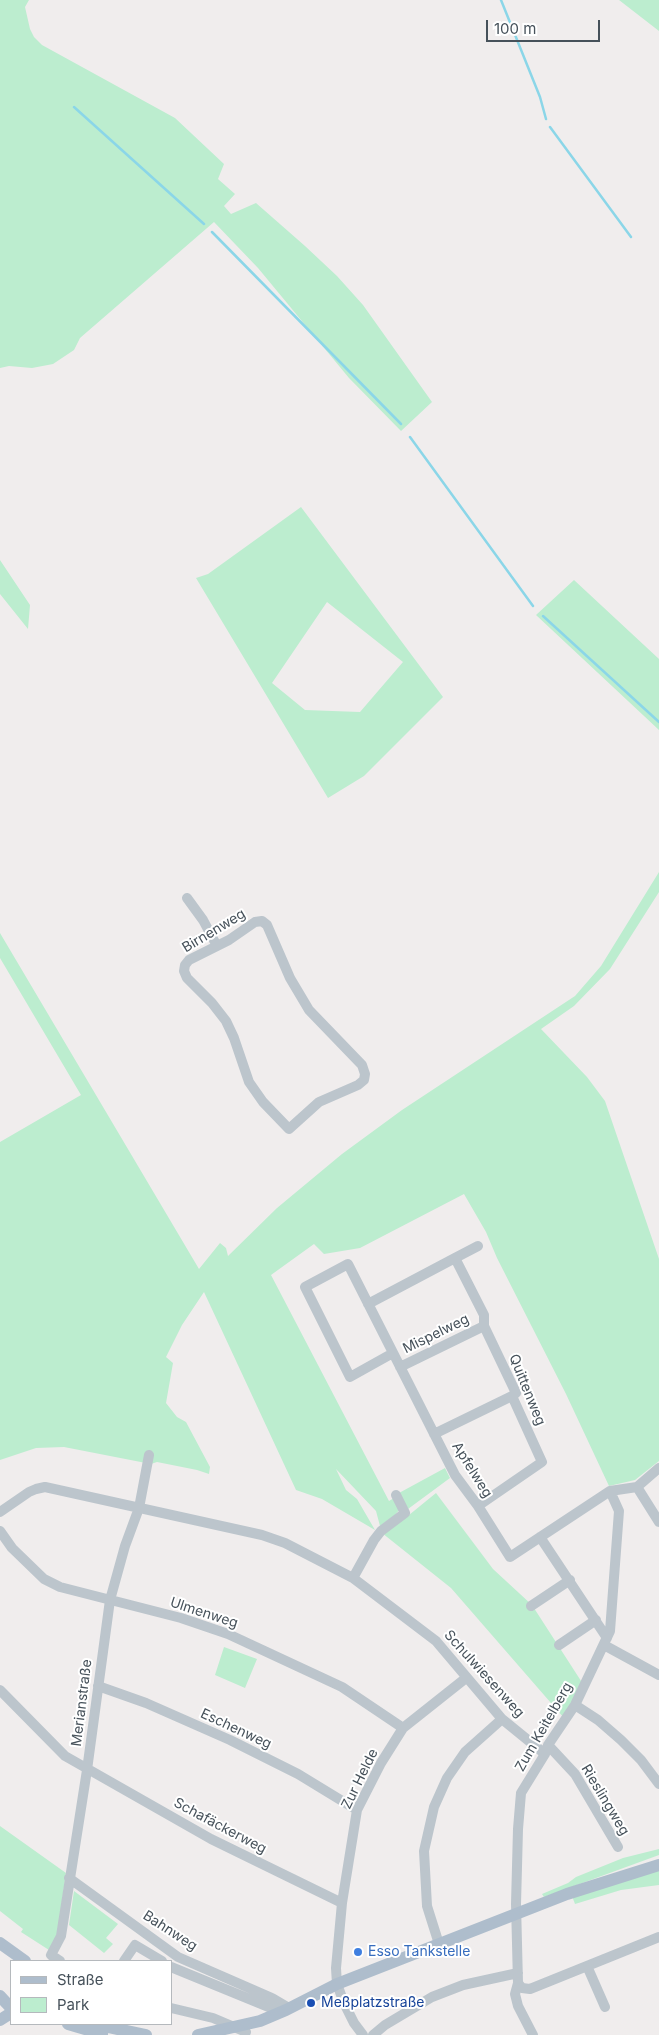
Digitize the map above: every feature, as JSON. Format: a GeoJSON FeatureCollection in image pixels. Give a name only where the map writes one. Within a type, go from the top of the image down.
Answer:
{"type":"FeatureCollection","features":[{"type":"Feature","properties":{"kind":"main road"},"geometry":{"type":"LineString","coordinates":[[198,2035],[235,2032],[278,2018],[285,2010],[337,1984],[567,1894],[659,1865]]}},
{"type":"Feature","properties":{"kind":"main road"},"geometry":{"type":"LineString","coordinates":[[0,1943],[23,1960]]}},
{"type":"Feature","properties":{"kind":"main road"},"geometry":{"type":"LineString","coordinates":[[0,1996],[10,2007]]}},
{"type":"Feature","properties":{"kind":"main road"},"geometry":{"type":"LineString","coordinates":[[71,2025],[104,2035]]}},
{"type":"Feature","properties":{"kind":"main road"},"geometry":{"type":"LineString","coordinates":[[97,2025],[122,2033],[146,2035]]}},
{"type":"Feature","properties":{"kind":"street"},"geometry":{"type":"LineString","coordinates":[[187,898],[203,920],[217,946]]}},
{"type":"Feature","properties":{"kind":"street","name":"Birnenweg"},"geometry":{"type":"LineString","coordinates":[[255,922],[267,924],[290,978],[308,1010],[362,1065],[365,1074],[364,1080],[358,1085],[319,1102],[289,1129],[263,1102],[249,1082],[234,1038],[226,1022],[212,1003],[187,978],[184,971],[185,965],[189,960],[217,946],[255,922]]}},
{"type":"Feature","properties":{"kind":"street"},"geometry":{"type":"LineString","coordinates":[[368,1304],[478,1246]]}},
{"type":"Feature","properties":{"kind":"street","name":"Quittenweg"},"geometry":{"type":"LineString","coordinates":[[455,1258],[484,1315],[484,1326],[516,1393],[512,1396],[542,1462],[478,1506]]}},
{"type":"Feature","properties":{"kind":"street","name":"Apfelweg"},"geometry":{"type":"LineString","coordinates":[[393,1354],[350,1377],[305,1287],[348,1264],[456,1475],[510,1557],[610,1491],[637,1487]]}},
{"type":"Feature","properties":{"kind":"street","name":"Mispelweg"},"geometry":{"type":"LineString","coordinates":[[400,1367],[484,1326]]}},
{"type":"Feature","properties":{"kind":"street"},"geometry":{"type":"LineString","coordinates":[[434,1434],[512,1396]]}},
{"type":"Feature","properties":{"kind":"street","name":"Merianstraße"},"geometry":{"type":"LineString","coordinates":[[56,1958],[88,1770],[110,1600],[125,1546],[139,1508],[149,1455]]}},
{"type":"Feature","properties":{"kind":"street"},"geometry":{"type":"LineString","coordinates":[[659,1468],[637,1487],[659,1522]]}},
{"type":"Feature","properties":{"kind":"street","name":"Schulwiesenweg"},"geometry":{"type":"LineString","coordinates":[[0,1512],[29,1492],[45,1488],[262,1535],[285,1544],[353,1578],[436,1641],[502,1720],[547,1749]]}},
{"type":"Feature","properties":{"kind":"street","name":"Zum Keitelberg"},"geometry":{"type":"LineString","coordinates":[[533,2035],[518,2006],[515,1994],[518,1978],[516,1915],[518,1829],[521,1793],[574,1705],[610,1631],[619,1511],[610,1491]]}},
{"type":"Feature","properties":{"kind":"street"},"geometry":{"type":"LineString","coordinates":[[353,1578],[381,1531],[405,1513],[396,1495]]}},
{"type":"Feature","properties":{"kind":"street","name":"Ulmenweg"},"geometry":{"type":"LineString","coordinates":[[0,1531],[12,1548],[44,1579],[60,1586],[181,1618],[236,1637],[342,1688],[403,1728]]}},
{"type":"Feature","properties":{"kind":"street"},"geometry":{"type":"LineString","coordinates":[[540,1537],[596,1620],[606,1641],[659,1676]]}},
{"type":"Feature","properties":{"kind":"street"},"geometry":{"type":"LineString","coordinates":[[531,1606],[570,1580]]}},
{"type":"Feature","properties":{"kind":"street"},"geometry":{"type":"LineString","coordinates":[[559,1645],[596,1620]]}},
{"type":"Feature","properties":{"kind":"street","name":"Zur Helde"},"geometry":{"type":"LineString","coordinates":[[337,1984],[336,1968],[342,1903],[357,1810],[381,1763],[403,1728],[466,1678]]}},
{"type":"Feature","properties":{"kind":"street","name":"Eschenweg"},"geometry":{"type":"LineString","coordinates":[[98,1686],[146,1702],[230,1740],[298,1774],[357,1810]]}},
{"type":"Feature","properties":{"kind":"street","name":"Schafäckerweg"},"geometry":{"type":"LineString","coordinates":[[0,1690],[65,1756],[211,1839],[342,1903]]}},
{"type":"Feature","properties":{"kind":"street"},"geometry":{"type":"LineString","coordinates":[[574,1705],[598,1720],[621,1740],[641,1760],[659,1784]]}},
{"type":"Feature","properties":{"kind":"street"},"geometry":{"type":"LineString","coordinates":[[439,1944],[427,1906],[424,1852],[434,1806],[447,1778],[465,1752],[502,1720]]}},
{"type":"Feature","properties":{"kind":"street","name":"Rieslingweg"},"geometry":{"type":"LineString","coordinates":[[547,1749],[575,1774],[618,1847]]}},
{"type":"Feature","properties":{"kind":"street","name":"Bahnweg"},"geometry":{"type":"LineString","coordinates":[[69,1878],[178,1956],[272,1998],[285,2010]]}},
{"type":"Feature","properties":{"kind":"street"},"geometry":{"type":"LineString","coordinates":[[373,2035],[392,2020],[432,1997],[463,1985],[518,1978],[522,1988],[530,1989],[659,1937]]}},
{"type":"Feature","properties":{"kind":"street"},"geometry":{"type":"LineString","coordinates":[[125,1960],[135,1945],[160,1960]]}},
{"type":"Feature","properties":{"kind":"street"},"geometry":{"type":"LineString","coordinates":[[587,1966],[605,2007]]}},
{"type":"Feature","properties":{"kind":"street"},"geometry":{"type":"LineString","coordinates":[[172,1967],[285,2010]]}},
{"type":"Feature","properties":{"kind":"street"},"geometry":{"type":"LineString","coordinates":[[337,1984],[354,2024],[363,2035]]}},
{"type":"Feature","properties":{"kind":"street"},"geometry":{"type":"LineString","coordinates":[[172,2008],[213,2018],[235,2032]]}},
{"type":"Feature","properties":{"kind":"green space"},"geometry":{"type":"Polygon","coordinates":[[[0,0],[29,0],[25,7],[30,29],[34,37],[42,45],[175,118],[224,164],[218,179],[235,194],[224,206],[231,214],[256,203],[305,246],[337,276],[363,305],[432,402],[401,431],[349,378],[258,268],[214,222],[80,338],[74,350],[53,364],[32,368],[9,366],[0,368],[0,0]]]}},
{"type":"Feature","properties":{"kind":"green space"},"geometry":{"type":"Polygon","coordinates":[[[619,0],[659,0],[659,31],[619,0]]]}},
{"type":"Feature","properties":{"kind":"green space"},"geometry":{"type":"Polygon","coordinates":[[[301,507],[443,697],[364,776],[328,798],[196,578],[208,574],[301,507]],[[327,602],[272,683],[305,710],[360,712],[403,662],[327,602]]]}},
{"type":"Feature","properties":{"kind":"green space"},"geometry":{"type":"Polygon","coordinates":[[[0,560],[30,605],[28,629],[0,594],[0,560]]]}},
{"type":"Feature","properties":{"kind":"green space"},"geometry":{"type":"Polygon","coordinates":[[[574,580],[659,659],[659,730],[536,615],[574,580]]]}},
{"type":"Feature","properties":{"kind":"green space"},"geometry":{"type":"Polygon","coordinates":[[[659,872],[659,892],[610,969],[574,1006],[541,1029],[587,1077],[605,1101],[659,1259],[659,1461],[635,1480],[609,1486],[486,1232],[464,1194],[360,1248],[324,1254],[314,1244],[271,1275],[389,1501],[394,1498],[400,1509],[380,1526],[376,1511],[336,1469],[346,1490],[357,1499],[375,1530],[322,1499],[296,1490],[204,1292],[182,1325],[166,1357],[173,1363],[166,1403],[177,1417],[186,1422],[210,1467],[209,1474],[157,1462],[151,1464],[64,1447],[36,1448],[0,1460],[0,1142],[81,1095],[0,958],[0,933],[199,1269],[220,1243],[226,1248],[228,1256],[277,1208],[342,1154],[402,1110],[575,996],[601,966],[659,872]]]}},
{"type":"Feature","properties":{"kind":"green space"},"geometry":{"type":"Polygon","coordinates":[[[445,1468],[450,1478],[408,1509],[399,1493],[445,1468]]]}},
{"type":"Feature","properties":{"kind":"green space"},"geometry":{"type":"Polygon","coordinates":[[[436,1493],[493,1569],[532,1605],[583,1684],[564,1718],[451,1588],[382,1533],[409,1515],[436,1493]]]}},
{"type":"Feature","properties":{"kind":"green space"},"geometry":{"type":"Polygon","coordinates":[[[224,1647],[257,1659],[245,1688],[215,1675],[224,1647]]]}},
{"type":"Feature","properties":{"kind":"green space"},"geometry":{"type":"Polygon","coordinates":[[[0,1826],[66,1873],[57,1936],[49,1950],[21,1932],[23,1929],[0,1911],[0,1826]]]}},
{"type":"Feature","properties":{"kind":"green space"},"geometry":{"type":"Polygon","coordinates":[[[659,1849],[659,1855],[544,1897],[542,1894],[568,1883],[576,1877],[623,1858],[659,1849]]]}},
{"type":"Feature","properties":{"kind":"green space"},"geometry":{"type":"Polygon","coordinates":[[[659,1870],[659,1885],[621,1890],[575,1904],[572,1896],[659,1870]]]}},
{"type":"Feature","properties":{"kind":"green space"},"geometry":{"type":"Polygon","coordinates":[[[74,1891],[118,1924],[106,1938],[113,1944],[104,1953],[69,1925],[74,1891]]]}},
{"type":"Feature","properties":{"kind":"waterway"},"geometry":{"type":"LineString","coordinates":[[501,0],[540,97],[546,119]]}},
{"type":"Feature","properties":{"kind":"waterway"},"geometry":{"type":"LineString","coordinates":[[74,107],[204,224]]}},
{"type":"Feature","properties":{"kind":"waterway"},"geometry":{"type":"LineString","coordinates":[[550,127],[631,237]]}},
{"type":"Feature","properties":{"kind":"waterway"},"geometry":{"type":"LineString","coordinates":[[212,232],[401,424]]}},
{"type":"Feature","properties":{"kind":"waterway"},"geometry":{"type":"LineString","coordinates":[[410,437],[533,606]]}},
{"type":"Feature","properties":{"kind":"waterway"},"geometry":{"type":"LineString","coordinates":[[543,616],[659,722]]}},
{"type":"Feature","properties":{"kind":"place","name":"Esso Tankstelle"},"geometry":{"type":"Point","coordinates":[358,1952]}},
{"type":"Feature","properties":{"kind":"place","name":"Meßplatzstraße"},"geometry":{"type":"Point","coordinates":[311,2003]}}]}
